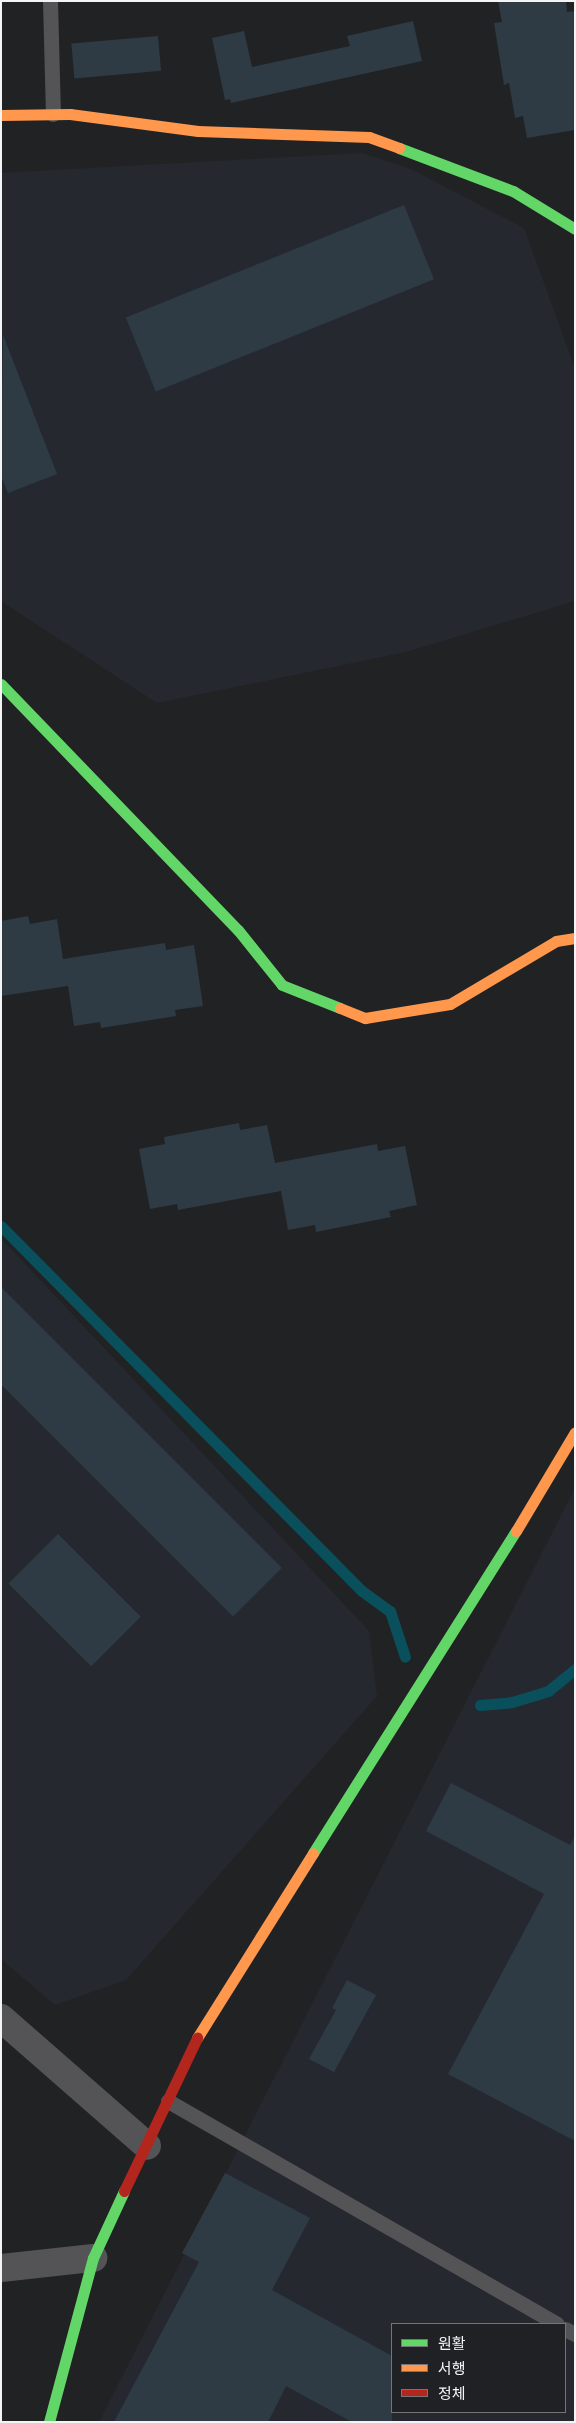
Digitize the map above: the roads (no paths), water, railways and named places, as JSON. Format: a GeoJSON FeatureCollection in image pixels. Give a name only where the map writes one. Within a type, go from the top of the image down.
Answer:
{"type":"FeatureCollection","features":[{"type":"Feature","properties":{"kind":"street"},"geometry":{"type":"LineString","coordinates":[[1,115],[53,114],[198,131],[369,137],[513,191],[575,228]]}},
{"type":"Feature","properties":{"kind":"street"},"geometry":{"type":"LineString","coordinates":[[1,684],[218,909],[282,985],[365,1018],[450,1004],[556,941],[575,938]]}},
{"type":"Feature","properties":{"kind":"street"},"geometry":{"type":"LineString","coordinates":[[50,2422],[93,2258],[203,2025],[477,1596],[575,1432]]}},
{"type":"Feature","properties":{"kind":"street"},"geometry":{"type":"LineString","coordinates":[[1,2018],[147,2146]]}},
{"type":"Feature","properties":{"kind":"street"},"geometry":{"type":"LineString","coordinates":[[1,2268],[93,2258]]}},
{"type":"Feature","properties":{"kind":"lane"},"geometry":{"type":"LineString","coordinates":[[50,1],[53,114]]}},
{"type":"Feature","properties":{"kind":"lane"},"geometry":{"type":"LineString","coordinates":[[168,2101],[555,2323]]}},
{"type":"Feature","properties":{"kind":"waterway"},"geometry":{"type":"LineString","coordinates":[[1,1226],[362,1591],[390,1611],[405,1657]]}},
{"type":"Feature","properties":{"kind":"waterway"},"geometry":{"type":"LineString","coordinates":[[480,1705],[512,1702],[548,1691],[575,1669]]}}]}
